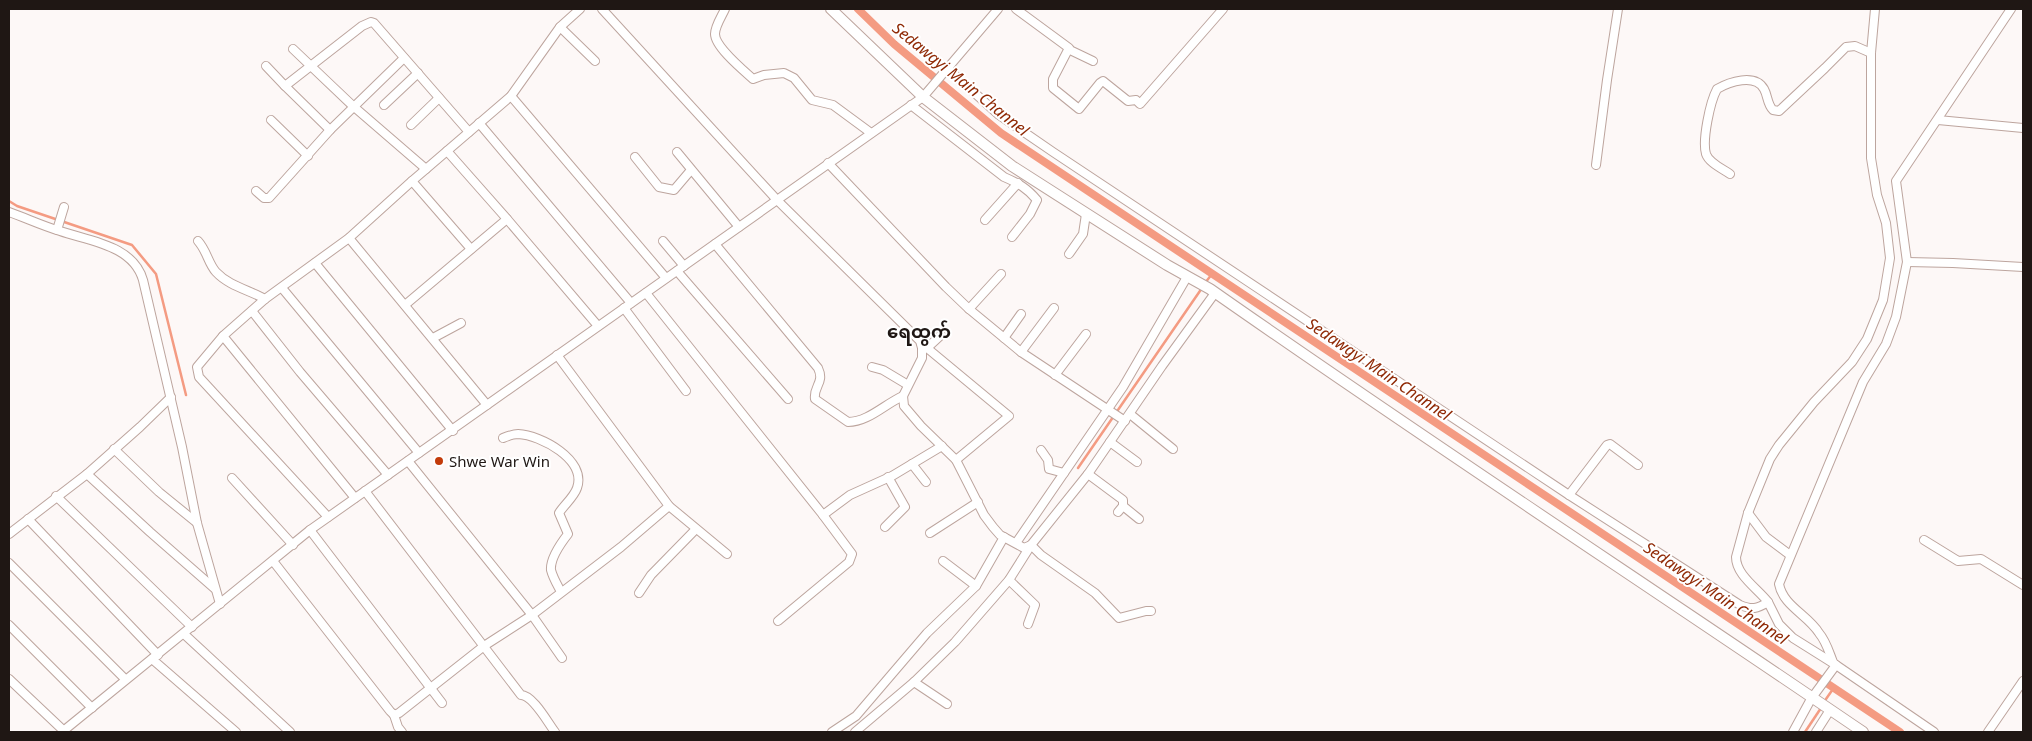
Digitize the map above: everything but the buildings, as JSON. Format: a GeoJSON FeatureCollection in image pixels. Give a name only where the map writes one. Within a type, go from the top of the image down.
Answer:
{"type":"FeatureCollection","features":[{"type":"Feature","properties":{"kind":"street"},"geometry":{"type":"LineString","coordinates":[[328,517],[199,378],[197,367],[223,336],[265,299],[348,238],[512,96],[560,27],[580,9]]}},
{"type":"Feature","properties":{"kind":"street"},"geometry":{"type":"LineString","coordinates":[[725,9],[715,32],[716,38],[720,46],[753,79],[764,75],[784,73],[794,78],[812,100],[833,105],[871,133]]}},
{"type":"Feature","properties":{"kind":"street"},"geometry":{"type":"LineString","coordinates":[[830,9],[925,94],[1012,166],[1212,291],[1486,479],[1813,696],[1863,732]]}},
{"type":"Feature","properties":{"kind":"street"},"geometry":{"type":"LineString","coordinates":[[9,679],[63,732],[125,679],[192,628],[310,530],[911,105],[925,94],[998,9]]}},
{"type":"Feature","properties":{"kind":"street"},"geometry":{"type":"LineString","coordinates":[[1016,9],[1070,48],[1070,50],[1092,61]]}},
{"type":"Feature","properties":{"kind":"street"},"geometry":{"type":"LineString","coordinates":[[1070,50],[1053,80],[1053,85],[1055,92],[1077,109],[1081,108],[1100,83],[1103,82],[1128,101],[1136,100],[1140,104],[1223,9]]}},
{"type":"Feature","properties":{"kind":"street"},"geometry":{"type":"LineString","coordinates":[[1596,165],[1618,9]]}},
{"type":"Feature","properties":{"kind":"street"},"geometry":{"type":"LineString","coordinates":[[1875,9],[1871,53],[1871,158],[1877,195],[1886,222],[1890,258],[1883,300],[1867,339],[1852,362],[1814,402],[1770,459],[1748,514],[1736,563],[1740,573],[1760,591],[1779,624],[1793,638],[1834,663],[1934,732]]}},
{"type":"Feature","properties":{"kind":"street"},"geometry":{"type":"LineString","coordinates":[[1793,732],[1813,696],[1831,672],[1834,663],[1819,632],[1781,593],[1779,584],[1863,382],[1886,344],[1896,317],[1907,262],[1896,181],[2011,9]]}},
{"type":"Feature","properties":{"kind":"street"},"geometry":{"type":"LineString","coordinates":[[607,10],[777,200],[925,348],[1009,416],[956,460]]}},
{"type":"Feature","properties":{"kind":"street"},"geometry":{"type":"LineString","coordinates":[[285,86],[362,26],[371,22],[374,23],[469,132]]}},
{"type":"Feature","properties":{"kind":"street"},"geometry":{"type":"LineString","coordinates":[[560,27],[594,61]]}},
{"type":"Feature","properties":{"kind":"street"},"geometry":{"type":"LineString","coordinates":[[1730,174],[1710,161],[1706,155],[1706,123],[1717,89],[1737,81],[1752,81],[1764,88],[1769,106],[1773,110],[1779,111],[1846,47],[1854,46],[1871,53]]}},
{"type":"Feature","properties":{"kind":"street"},"geometry":{"type":"LineString","coordinates":[[294,49],[353,106],[426,169]]}},
{"type":"Feature","properties":{"kind":"street"},"geometry":{"type":"LineString","coordinates":[[256,191],[264,198],[269,198],[353,106],[404,58]]}},
{"type":"Feature","properties":{"kind":"street"},"geometry":{"type":"LineString","coordinates":[[266,66],[330,130]]}},
{"type":"Feature","properties":{"kind":"street"},"geometry":{"type":"LineString","coordinates":[[946,70],[999,115],[1060,158],[1569,495],[1740,605],[1748,609],[1757,609],[1768,602]]}},
{"type":"Feature","properties":{"kind":"street"},"geometry":{"type":"LineString","coordinates":[[384,105],[418,73]]}},
{"type":"Feature","properties":{"kind":"street"},"geometry":{"type":"LineString","coordinates":[[512,96],[666,278]]}},
{"type":"Feature","properties":{"kind":"street"},"geometry":{"type":"LineString","coordinates":[[411,125],[439,98]]}},
{"type":"Feature","properties":{"kind":"street"},"geometry":{"type":"LineString","coordinates":[[911,105],[1004,177],[1030,191],[1037,200],[1030,214],[1012,237]]}},
{"type":"Feature","properties":{"kind":"street"},"geometry":{"type":"LineString","coordinates":[[271,120],[308,156]]}},
{"type":"Feature","properties":{"kind":"street"},"geometry":{"type":"LineString","coordinates":[[1938,120],[2023,128]]}},
{"type":"Feature","properties":{"kind":"street"},"geometry":{"type":"LineString","coordinates":[[479,123],[631,303]]}},
{"type":"Feature","properties":{"kind":"street"},"geometry":{"type":"LineString","coordinates":[[447,151],[508,219],[598,326]]}},
{"type":"Feature","properties":{"kind":"street"},"geometry":{"type":"LineString","coordinates":[[677,152],[739,227]]}},
{"type":"Feature","properties":{"kind":"street"},"geometry":{"type":"LineString","coordinates":[[636,157],[659,187],[674,190],[691,170]]}},
{"type":"Feature","properties":{"kind":"street"},"geometry":{"type":"LineString","coordinates":[[828,163],[969,309],[1021,352],[1123,420]]}},
{"type":"Feature","properties":{"kind":"street"},"geometry":{"type":"LineString","coordinates":[[1004,177],[1012,166]]}},
{"type":"Feature","properties":{"kind":"street"},"geometry":{"type":"LineString","coordinates":[[412,181],[471,249]]}},
{"type":"Feature","properties":{"kind":"street"},"geometry":{"type":"LineString","coordinates":[[985,220],[1018,183]]}},
{"type":"Feature","properties":{"kind":"street"},"geometry":{"type":"LineString","coordinates":[[59,224],[64,207]]}},
{"type":"Feature","properties":{"kind":"street"},"geometry":{"type":"LineString","coordinates":[[9,212],[59,224],[116,250],[137,264],[143,280],[171,397],[197,523],[220,604]]}},
{"type":"Feature","properties":{"kind":"street"},"geometry":{"type":"LineString","coordinates":[[1069,254],[1083,234],[1086,214]]}},
{"type":"Feature","properties":{"kind":"street"},"geometry":{"type":"LineString","coordinates":[[405,305],[508,219]]}},
{"type":"Feature","properties":{"kind":"street"},"geometry":{"type":"LineString","coordinates":[[348,238],[487,405]]}},
{"type":"Feature","properties":{"kind":"street"},"geometry":{"type":"LineString","coordinates":[[198,241],[205,248],[214,271],[237,287],[265,299]]}},
{"type":"Feature","properties":{"kind":"street"},"geometry":{"type":"LineString","coordinates":[[664,241],[684,266]]}},
{"type":"Feature","properties":{"kind":"street"},"geometry":{"type":"LineString","coordinates":[[715,244],[818,368],[821,380],[814,399],[848,422],[867,418],[875,411],[900,398],[922,358],[925,348],[941,335]]}},
{"type":"Feature","properties":{"kind":"street"},"geometry":{"type":"LineString","coordinates":[[1907,262],[2023,267]]}},
{"type":"Feature","properties":{"kind":"street"},"geometry":{"type":"LineString","coordinates":[[315,263],[453,430]]}},
{"type":"Feature","properties":{"kind":"street"},"geometry":{"type":"LineString","coordinates":[[677,271],[788,399]]}},
{"type":"Feature","properties":{"kind":"street"},"geometry":{"type":"LineString","coordinates":[[969,309],[1001,274]]}},
{"type":"Feature","properties":{"kind":"street"},"geometry":{"type":"LineString","coordinates":[[855,732],[914,682],[955,642],[1009,580],[1022,545],[1064,473],[1109,411],[1187,277]]}},
{"type":"Feature","properties":{"kind":"street"},"geometry":{"type":"LineString","coordinates":[[282,288],[419,453]]}},
{"type":"Feature","properties":{"kind":"street"},"geometry":{"type":"LineString","coordinates":[[1022,545],[1088,474],[1212,291]]}},
{"type":"Feature","properties":{"kind":"street"},"geometry":{"type":"LineString","coordinates":[[646,293],[852,554],[852,559],[778,621]]}},
{"type":"Feature","properties":{"kind":"street"},"geometry":{"type":"LineString","coordinates":[[624,308],[686,391]]}},
{"type":"Feature","properties":{"kind":"street"},"geometry":{"type":"LineString","coordinates":[[1021,352],[1054,308]]}},
{"type":"Feature","properties":{"kind":"street"},"geometry":{"type":"LineString","coordinates":[[252,311],[300,372],[388,475]]}},
{"type":"Feature","properties":{"kind":"street"},"geometry":{"type":"LineString","coordinates":[[1004,338],[1021,314]]}},
{"type":"Feature","properties":{"kind":"street"},"geometry":{"type":"LineString","coordinates":[[433,338],[461,323]]}},
{"type":"Feature","properties":{"kind":"street"},"geometry":{"type":"LineString","coordinates":[[1055,375],[1086,334]]}},
{"type":"Feature","properties":{"kind":"street"},"geometry":{"type":"LineString","coordinates":[[223,336],[355,498]]}},
{"type":"Feature","properties":{"kind":"street"},"geometry":{"type":"LineString","coordinates":[[557,355],[669,506],[727,554]]}},
{"type":"Feature","properties":{"kind":"street"},"geometry":{"type":"LineString","coordinates":[[872,367],[883,370],[908,385]]}},
{"type":"Feature","properties":{"kind":"street"},"geometry":{"type":"LineString","coordinates":[[9,534],[87,474],[140,428],[171,397]]}},
{"type":"Feature","properties":{"kind":"street"},"geometry":{"type":"LineString","coordinates":[[883,398],[900,398]]}},
{"type":"Feature","properties":{"kind":"street"},"geometry":{"type":"LineString","coordinates":[[900,398],[907,411],[956,460],[993,527],[1004,536],[1042,555],[1095,593],[1117,617],[1122,618],[1151,611]]}},
{"type":"Feature","properties":{"kind":"street"},"geometry":{"type":"LineString","coordinates":[[1130,414],[1173,449]]}},
{"type":"Feature","properties":{"kind":"street"},"geometry":{"type":"LineString","coordinates":[[503,438],[520,434],[550,444],[569,459],[578,474],[577,488],[559,513],[568,534],[551,565],[561,592]]}},
{"type":"Feature","properties":{"kind":"street"},"geometry":{"type":"LineString","coordinates":[[1110,442],[1137,462]]}},
{"type":"Feature","properties":{"kind":"street"},"geometry":{"type":"LineString","coordinates":[[1569,495],[1607,445],[1610,444],[1638,465]]}},
{"type":"Feature","properties":{"kind":"street"},"geometry":{"type":"LineString","coordinates":[[822,515],[850,495],[888,477],[942,446]]}},
{"type":"Feature","properties":{"kind":"street"},"geometry":{"type":"LineString","coordinates":[[114,449],[159,492],[197,523]]}},
{"type":"Feature","properties":{"kind":"street"},"geometry":{"type":"LineString","coordinates":[[1041,450],[1048,460],[1049,469],[1064,473]]}},
{"type":"Feature","properties":{"kind":"street"},"geometry":{"type":"LineString","coordinates":[[408,461],[532,615],[562,658]]}},
{"type":"Feature","properties":{"kind":"street"},"geometry":{"type":"LineString","coordinates":[[912,464],[926,482]]}},
{"type":"Feature","properties":{"kind":"street"},"geometry":{"type":"LineString","coordinates":[[87,474],[214,588]]}},
{"type":"Feature","properties":{"kind":"street"},"geometry":{"type":"LineString","coordinates":[[1088,474],[1123,500],[1121,509],[1139,519]]}},
{"type":"Feature","properties":{"kind":"street"},"geometry":{"type":"LineString","coordinates":[[885,527],[905,507],[888,477]]}},
{"type":"Feature","properties":{"kind":"street"},"geometry":{"type":"LineString","coordinates":[[232,478],[293,544]]}},
{"type":"Feature","properties":{"kind":"street"},"geometry":{"type":"LineString","coordinates":[[365,492],[521,694],[525,694],[532,700],[555,732]]}},
{"type":"Feature","properties":{"kind":"street"},"geometry":{"type":"LineString","coordinates":[[56,496],[192,628]]}},
{"type":"Feature","properties":{"kind":"street"},"geometry":{"type":"LineString","coordinates":[[930,533],[978,502]]}},
{"type":"Feature","properties":{"kind":"street"},"geometry":{"type":"LineString","coordinates":[[394,715],[409,706],[430,687],[484,646],[532,615],[621,548],[669,506]]}},
{"type":"Feature","properties":{"kind":"street"},"geometry":{"type":"LineString","coordinates":[[1748,514],[1766,536],[1790,556]]}},
{"type":"Feature","properties":{"kind":"street"},"geometry":{"type":"LineString","coordinates":[[28,519],[155,657],[236,732]]}},
{"type":"Feature","properties":{"kind":"street"},"geometry":{"type":"LineString","coordinates":[[639,593],[651,575],[696,528]]}},
{"type":"Feature","properties":{"kind":"street"},"geometry":{"type":"LineString","coordinates":[[310,530],[442,703]]}},
{"type":"Feature","properties":{"kind":"street"},"geometry":{"type":"LineString","coordinates":[[832,732],[856,716],[927,633],[976,586],[1004,536]]}},
{"type":"Feature","properties":{"kind":"street"},"geometry":{"type":"LineString","coordinates":[[1924,540],[1958,561],[1975,558],[1981,559],[2023,585]]}},
{"type":"Feature","properties":{"kind":"street"},"geometry":{"type":"LineString","coordinates":[[273,561],[394,715],[402,732]]}},
{"type":"Feature","properties":{"kind":"street"},"geometry":{"type":"LineString","coordinates":[[943,561],[976,586]]}},
{"type":"Feature","properties":{"kind":"street"},"geometry":{"type":"LineString","coordinates":[[9,563],[125,679]]}},
{"type":"Feature","properties":{"kind":"street"},"geometry":{"type":"LineString","coordinates":[[1009,580],[1035,605],[1028,624]]}},
{"type":"Feature","properties":{"kind":"street"},"geometry":{"type":"LineString","coordinates":[[9,625],[92,708]]}},
{"type":"Feature","properties":{"kind":"street"},"geometry":{"type":"LineString","coordinates":[[184,634],[290,732]]}},
{"type":"Feature","properties":{"kind":"street"},"geometry":{"type":"LineString","coordinates":[[1988,732],[2023,681]]}},
{"type":"Feature","properties":{"kind":"street"},"geometry":{"type":"LineString","coordinates":[[914,682],[947,704]]}},
{"type":"Feature","properties":{"kind":"street"},"geometry":{"type":"LineString","coordinates":[[1816,732],[1830,710]]}},
{"type":"Feature","properties":{"kind":"waterway","name":"Sedawgyi Main Channel"},"geometry":{"type":"LineString","coordinates":[[858,9],[894,44],[1001,133],[1900,732]]}},
{"type":"Feature","properties":{"kind":"waterway"},"geometry":{"type":"LineString","coordinates":[[9,201],[17,206],[132,245],[156,274],[186,395]]}},
{"type":"Feature","properties":{"kind":"waterway"},"geometry":{"type":"LineString","coordinates":[[1205,283],[1212,274]]}},
{"type":"Feature","properties":{"kind":"waterway"},"geometry":{"type":"LineString","coordinates":[[1078,468],[1202,288]]}},
{"type":"Feature","properties":{"kind":"waterway"},"geometry":{"type":"LineString","coordinates":[[1826,699],[1833,689]]}},
{"type":"Feature","properties":{"kind":"waterway"},"geometry":{"type":"LineString","coordinates":[[1805,732],[1821,708]]}},
{"type":"Feature","properties":{"kind":"place","name":"Shwe War Win"},"geometry":{"type":"Point","coordinates":[439,461]}},
{"type":"Feature","properties":{"kind":"district","name":"ရေထွက်"},"geometry":{"type":"Point","coordinates":[919,331]}}]}
